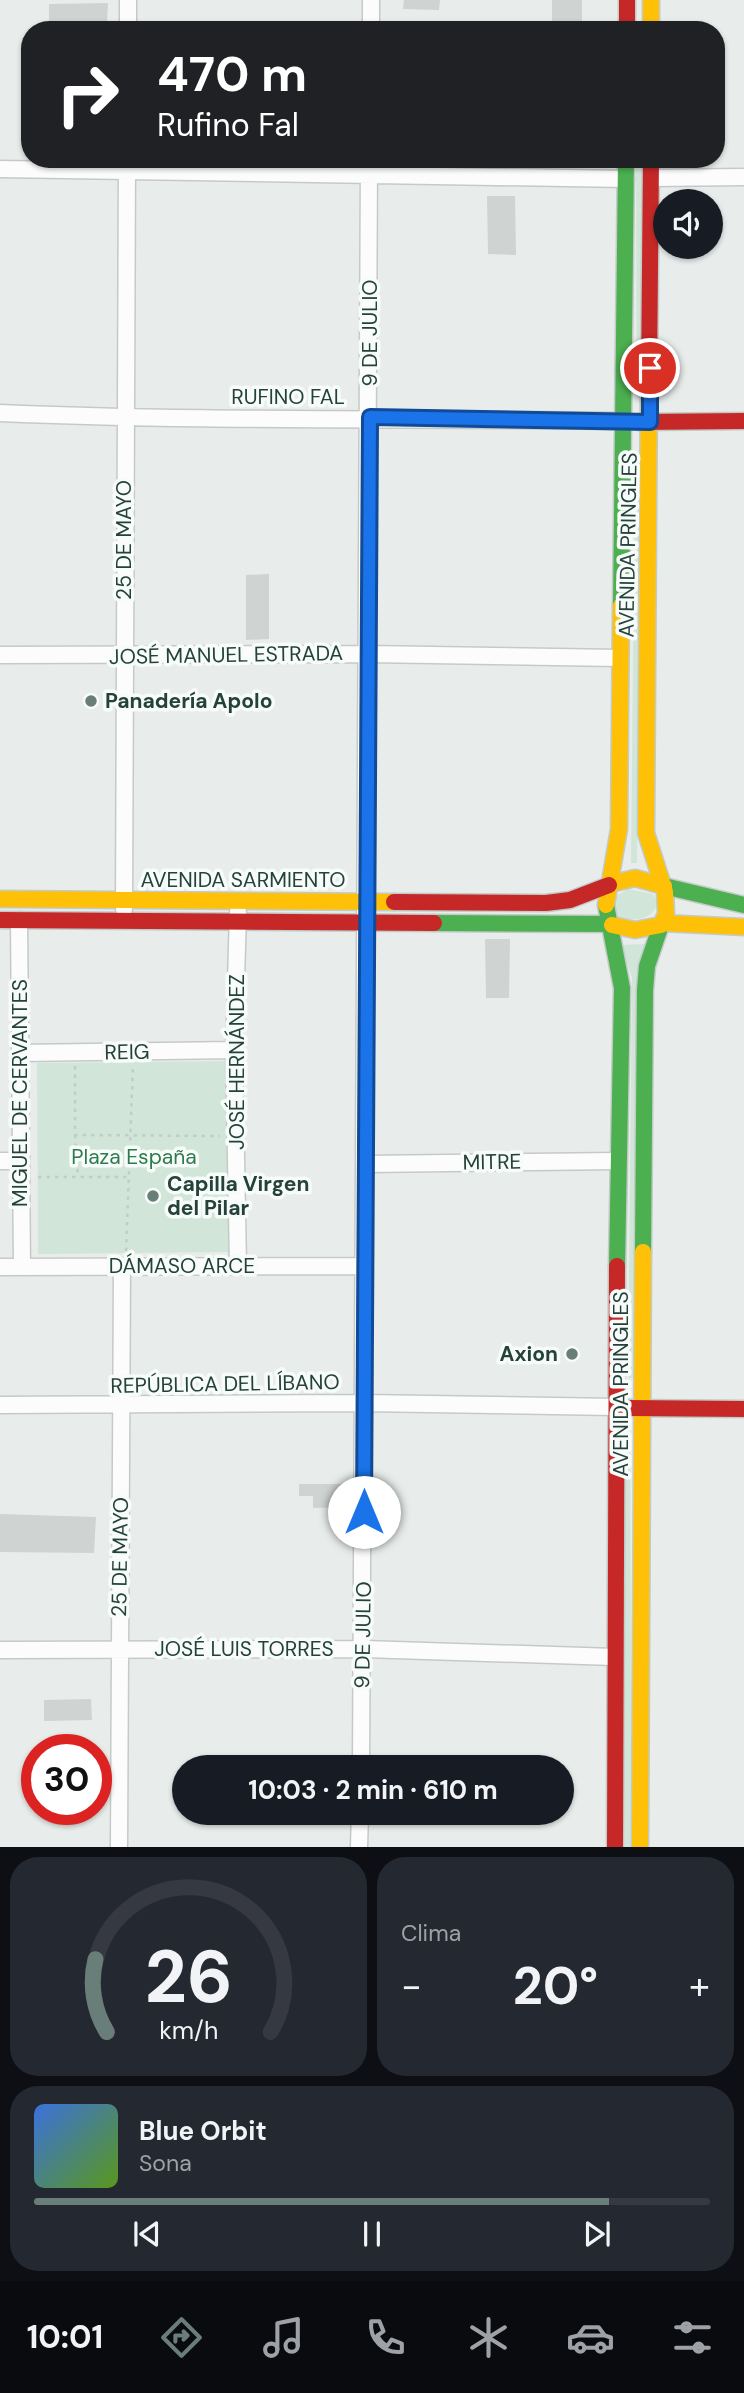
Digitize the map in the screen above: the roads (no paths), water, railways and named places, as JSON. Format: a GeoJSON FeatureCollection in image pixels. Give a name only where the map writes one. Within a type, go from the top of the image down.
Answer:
{"type":"FeatureCollection","features":[{"type":"Feature","properties":{"kind":"main road"},"geometry":{"type":"LineString","coordinates":[[627,0],[627,21]]}},
{"type":"Feature","properties":{"kind":"main road"},"geometry":{"type":"LineString","coordinates":[[651,0],[651,21]]}},
{"type":"Feature","properties":{"kind":"main road","name":"AVENIDA PRINGLES"},"geometry":{"type":"LineString","coordinates":[[610,884],[618,829],[626,168]]}},
{"type":"Feature","properties":{"kind":"main road","name":"AVENIDA PRINGLES"},"geometry":{"type":"LineString","coordinates":[[651,168],[646,833],[652,861],[664,886]]}},
{"type":"Feature","properties":{"kind":"main road","name":"RUFINO FAL"},"geometry":{"type":"LineString","coordinates":[[623,421],[744,421]]}},
{"type":"Feature","properties":{"kind":"main road"},"geometry":{"type":"LineString","coordinates":[[744,905],[635,878],[610,884],[606,911],[612,924],[635,930],[662,924],[744,927]]}},
{"type":"Feature","properties":{"kind":"main road","name":"AVENIDA SARMIENTO"},"geometry":{"type":"LineString","coordinates":[[0,899],[546,903],[570,900],[610,884]]}},
{"type":"Feature","properties":{"kind":"main road"},"geometry":{"type":"LineString","coordinates":[[662,924],[667,912],[664,886]]}},
{"type":"Feature","properties":{"kind":"main road","name":"AVENIDA SARMIENTO"},"geometry":{"type":"LineString","coordinates":[[0,920],[612,924]]}},
{"type":"Feature","properties":{"kind":"main road","name":"AVENIDA PRINGLES"},"geometry":{"type":"LineString","coordinates":[[612,924],[622,988],[615,1407],[615,1847]]}},
{"type":"Feature","properties":{"kind":"main road","name":"AVENIDA PRINGLES"},"geometry":{"type":"LineString","coordinates":[[640,1847],[645,990],[649,957],[662,924]]}},
{"type":"Feature","properties":{"kind":"main road","name":"REPÚBLICA DEL LÍBANO"},"geometry":{"type":"LineString","coordinates":[[615,1407],[642,1410],[744,1409]]}},
{"type":"Feature","properties":{"kind":"street"},"geometry":{"type":"LineString","coordinates":[[128,0],[128,21]]}},
{"type":"Feature","properties":{"kind":"street"},"geometry":{"type":"LineString","coordinates":[[371,0],[371,21]]}},
{"type":"Feature","properties":{"kind":"street"},"geometry":{"type":"LineString","coordinates":[[0,169],[42,168]]}},
{"type":"Feature","properties":{"kind":"street","name":"25 DE MAYO"},"geometry":{"type":"LineString","coordinates":[[125,921],[122,901],[127,168]]}},
{"type":"Feature","properties":{"kind":"street","name":"9 DE JULIO"},"geometry":{"type":"LineString","coordinates":[[361,1755],[370,417],[369,168]]}},
{"type":"Feature","properties":{"kind":"street"},"geometry":{"type":"LineString","coordinates":[[390,168],[626,179]]}},
{"type":"Feature","properties":{"kind":"street"},"geometry":{"type":"LineString","coordinates":[[652,178],[744,177]]}},
{"type":"Feature","properties":{"kind":"street","name":"RUFINO FAL"},"geometry":{"type":"LineString","coordinates":[[0,412],[124,418],[370,417],[623,421]]}},
{"type":"Feature","properties":{"kind":"street","name":"JOSÉ MANUEL ESTRADA"},"geometry":{"type":"LineString","coordinates":[[0,655],[123,657],[368,654],[619,658]]}},
{"type":"Feature","properties":{"kind":"street","name":"JOSÉ HERNÁNDEZ"},"geometry":{"type":"LineString","coordinates":[[238,900],[234,1050],[238,1266]]}},
{"type":"Feature","properties":{"kind":"street","name":"MIGUEL DE CERVANTES"},"geometry":{"type":"LineString","coordinates":[[19,920],[22,1267]]}},
{"type":"Feature","properties":{"kind":"street","name":"REIG"},"geometry":{"type":"LineString","coordinates":[[20,1053],[234,1050]]}},
{"type":"Feature","properties":{"kind":"street"},"geometry":{"type":"LineString","coordinates":[[0,1161],[21,1161]]}},
{"type":"Feature","properties":{"kind":"street","name":"MITRE"},"geometry":{"type":"LineString","coordinates":[[366,1164],[618,1161]]}},
{"type":"Feature","properties":{"kind":"street","name":"25 DE MAYO"},"geometry":{"type":"LineString","coordinates":[[119,1847],[118,1650],[124,1260]]}},
{"type":"Feature","properties":{"kind":"street","name":"DÁMASO ARCE"},"geometry":{"type":"LineString","coordinates":[[0,1267],[124,1260],[238,1266],[364,1266]]}},
{"type":"Feature","properties":{"kind":"street","name":"REPÚBLICA DEL LÍBANO"},"geometry":{"type":"LineString","coordinates":[[0,1405],[123,1407],[364,1403],[615,1407]]}},
{"type":"Feature","properties":{"kind":"street","name":"JOSÉ LUIS TORRES"},"geometry":{"type":"LineString","coordinates":[[0,1650],[364,1649],[614,1657]]}},
{"type":"Feature","properties":{"kind":"street"},"geometry":{"type":"LineString","coordinates":[[359,1847],[360,1825]]}},
{"type":"Feature","properties":{"kind":"place","name":"Panadería Apolo"},"geometry":{"type":"Point","coordinates":[91,701]}},
{"type":"Feature","properties":{"kind":"place","name":"Capilla Virgen del Pilar"},"geometry":{"type":"Point","coordinates":[153,1196]}},
{"type":"Feature","properties":{"kind":"place","name":"Axion"},"geometry":{"type":"Point","coordinates":[572,1354]}},
{"type":"Feature","properties":{"kind":"park label","name":"Plaza España"},"geometry":{"type":"Point","coordinates":[134,1157]}}]}
